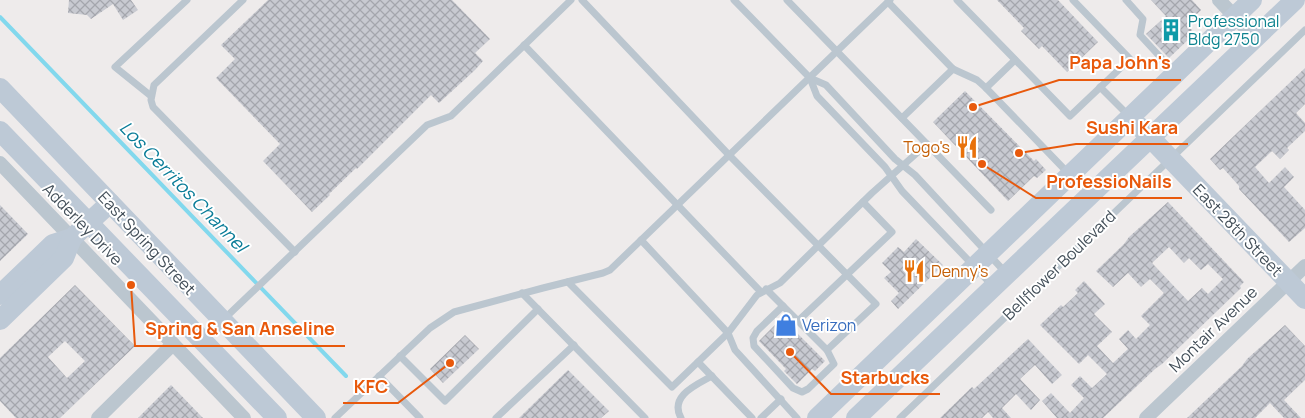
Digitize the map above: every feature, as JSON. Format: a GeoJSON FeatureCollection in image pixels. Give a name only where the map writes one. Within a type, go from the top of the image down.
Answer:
{"type":"FeatureCollection","features":[{"type":"Feature","properties":{"kind":"main road"},"geometry":{"type":"LineString","coordinates":[[816,418],[1252,0]]}},
{"type":"Feature","properties":{"kind":"main road","name":"Bellflower Boulevard"},"geometry":{"type":"LineString","coordinates":[[856,418],[1295,0]]}},
{"type":"Feature","properties":{"kind":"main road","name":"East Spring Street"},"geometry":{"type":"LineString","coordinates":[[0,88],[316,418]]}},
{"type":"Feature","properties":{"kind":"main road","name":"East 28th Street"},"geometry":{"type":"LineString","coordinates":[[1130,117],[1305,299]]}},
{"type":"Feature","properties":{"kind":"main road","name":"East Spring Street"},"geometry":{"type":"LineString","coordinates":[[0,131],[277,418]]}},
{"type":"Feature","properties":{"kind":"main road"},"geometry":{"type":"LineString","coordinates":[[0,295],[53,244],[72,238],[110,203]]}},
{"type":"Feature","properties":{"kind":"main road"},"geometry":{"type":"LineString","coordinates":[[0,320],[64,258],[72,238]]}},
{"type":"Feature","properties":{"kind":"street"},"geometry":{"type":"LineString","coordinates":[[1219,0],[1254,37]]}},
{"type":"Feature","properties":{"kind":"street","name":"Adderley Drive"},"geometry":{"type":"LineString","coordinates":[[0,163],[244,418]]}},
{"type":"Feature","properties":{"kind":"street","name":"Montair Avenue"},"geometry":{"type":"LineString","coordinates":[[1146,418],[1305,266]]}},
{"type":"Feature","properties":{"kind":"street"},"geometry":{"type":"LineString","coordinates":[[98,418],[173,344]]}},
{"type":"Feature","properties":{"kind":"lane"},"geometry":{"type":"LineString","coordinates":[[151,96],[115,67],[188,0]]}},
{"type":"Feature","properties":{"kind":"lane"},"geometry":{"type":"LineString","coordinates":[[243,0],[154,85],[151,96],[153,107],[294,252]]}},
{"type":"Feature","properties":{"kind":"lane"},"geometry":{"type":"LineString","coordinates":[[222,321],[427,125],[451,116],[571,0]]}},
{"type":"Feature","properties":{"kind":"lane"},"geometry":{"type":"LineString","coordinates":[[582,0],[876,304],[827,350]]}},
{"type":"Feature","properties":{"kind":"lane"},"geometry":{"type":"LineString","coordinates":[[734,0],[810,78],[826,85],[902,166],[915,175],[981,260],[1000,280]]}},
{"type":"Feature","properties":{"kind":"lane"},"geometry":{"type":"LineString","coordinates":[[787,0],[991,210]]}},
{"type":"Feature","properties":{"kind":"lane"},"geometry":{"type":"LineString","coordinates":[[958,0],[1070,116],[1130,59],[1073,0]]}},
{"type":"Feature","properties":{"kind":"lane"},"geometry":{"type":"LineString","coordinates":[[1126,0],[1143,19],[1140,35],[1175,73]]}},
{"type":"Feature","properties":{"kind":"lane"},"geometry":{"type":"LineString","coordinates":[[335,418],[430,328],[454,312],[522,293],[603,274],[610,270],[889,1],[953,69],[977,80],[986,88],[1070,174]]}},
{"type":"Feature","properties":{"kind":"lane","name":"Bellflower Boulevard"},"geometry":{"type":"LineString","coordinates":[[900,418],[1305,30]]}},
{"type":"Feature","properties":{"kind":"lane"},"geometry":{"type":"LineString","coordinates":[[524,45],[678,205],[763,290],[783,306],[827,350],[834,364],[808,389],[802,392],[793,388],[754,346],[753,338],[757,331],[783,306]]}},
{"type":"Feature","properties":{"kind":"lane"},"geometry":{"type":"LineString","coordinates":[[986,88],[1015,60]]}},
{"type":"Feature","properties":{"kind":"lane"},"geometry":{"type":"LineString","coordinates":[[902,118],[953,69]]}},
{"type":"Feature","properties":{"kind":"lane"},"geometry":{"type":"LineString","coordinates":[[810,78],[817,96],[892,175],[902,191],[981,260],[1000,280]]}},
{"type":"Feature","properties":{"kind":"lane"},"geometry":{"type":"LineString","coordinates":[[1100,87],[1130,117]]}},
{"type":"Feature","properties":{"kind":"lane"},"geometry":{"type":"LineString","coordinates":[[568,282],[672,387],[728,333],[757,294],[780,282],[926,144]]}},
{"type":"Feature","properties":{"kind":"lane"},"geometry":{"type":"LineString","coordinates":[[798,321],[892,232],[863,202]]}},
{"type":"Feature","properties":{"kind":"lane"},"geometry":{"type":"LineString","coordinates":[[642,240],[728,333],[735,350],[797,418]]}},
{"type":"Feature","properties":{"kind":"lane"},"geometry":{"type":"LineString","coordinates":[[522,293],[646,418]]}},
{"type":"Feature","properties":{"kind":"lane"},"geometry":{"type":"LineString","coordinates":[[400,356],[445,401],[538,309]]}},
{"type":"Feature","properties":{"kind":"lane"},"geometry":{"type":"LineString","coordinates":[[496,418],[574,345]]}},
{"type":"Feature","properties":{"kind":"lane"},"geometry":{"type":"LineString","coordinates":[[698,362],[752,418]]}},
{"type":"Feature","properties":{"kind":"lane"},"geometry":{"type":"LineString","coordinates":[[379,376],[420,418]]}},
{"type":"Feature","properties":{"kind":"lane"},"geometry":{"type":"LineString","coordinates":[[681,418],[678,405],[680,397],[689,389],[712,376]]}},
{"type":"Feature","properties":{"kind":"lane"},"geometry":{"type":"LineString","coordinates":[[760,418],[781,399]]}},
{"type":"Feature","properties":{"kind":"building"},"geometry":{"type":"Polygon","coordinates":[[[69,0],[131,0],[138,10],[123,20],[113,4],[91,19],[87,15],[68,13],[69,0]]]}},
{"type":"Feature","properties":{"kind":"building"},"geometry":{"type":"Polygon","coordinates":[[[268,0],[452,0],[490,39],[475,53],[483,61],[475,70],[439,103],[431,95],[312,212],[263,161],[280,144],[216,78],[235,59],[221,45],[268,0]]]}},
{"type":"Feature","properties":{"kind":"building"},"geometry":{"type":"Polygon","coordinates":[[[997,0],[1058,0],[1098,42],[1067,72],[1042,46],[1039,49],[1021,31],[1024,28],[997,0]]]}},
{"type":"Feature","properties":{"kind":"building","name":"Professional Bldg 2750"},"geometry":{"type":"Polygon","coordinates":[[[1151,0],[1192,0],[1201,10],[1187,24],[1192,30],[1187,36],[1190,38],[1169,58],[1146,34],[1166,16],[1151,0]]]}},
{"type":"Feature","properties":{"kind":"building"},"geometry":{"type":"Polygon","coordinates":[[[1305,68],[1305,104],[1296,113],[1305,123],[1305,131],[1287,148],[1289,150],[1280,159],[1272,151],[1255,167],[1269,183],[1285,167],[1294,177],[1284,187],[1305,210],[1305,228],[1289,242],[1239,189],[1239,186],[1223,168],[1220,170],[1210,159],[1305,68]]]}},
{"type":"Feature","properties":{"kind":"building"},"geometry":{"type":"Polygon","coordinates":[[[965,91],[1034,161],[1036,159],[1046,170],[1037,178],[1034,176],[1008,201],[933,122],[965,91]]]}},
{"type":"Feature","properties":{"kind":"building"},"geometry":{"type":"Polygon","coordinates":[[[1168,202],[1244,282],[1240,286],[1241,288],[1103,418],[1057,418],[1042,401],[1051,393],[1070,413],[1084,398],[1071,385],[1080,376],[1092,388],[1107,374],[1088,355],[1079,364],[1040,325],[1061,305],[1063,307],[1078,293],[1075,290],[1084,281],[1105,304],[1094,314],[1112,332],[1097,346],[1113,363],[1128,349],[1119,339],[1128,330],[1136,339],[1150,325],[1141,316],[1164,293],[1150,279],[1141,287],[1128,273],[1113,287],[1096,271],[1129,237],[1168,202]],[[1169,247],[1152,263],[1188,301],[1202,288],[1208,294],[1223,279],[1208,264],[1201,270],[1189,258],[1184,263],[1169,247]]]}},
{"type":"Feature","properties":{"kind":"building"},"geometry":{"type":"Polygon","coordinates":[[[0,205],[28,234],[0,261],[0,205]]]}},
{"type":"Feature","properties":{"kind":"building","name":"Denny's"},"geometry":{"type":"Polygon","coordinates":[[[916,239],[943,265],[898,309],[891,301],[899,293],[884,278],[891,272],[882,263],[898,247],[904,252],[916,239]]]}},
{"type":"Feature","properties":{"kind":"building"},"geometry":{"type":"Polygon","coordinates":[[[75,285],[135,346],[60,418],[16,418],[0,401],[0,358],[75,285]],[[65,341],[48,357],[67,378],[85,361],[65,341]]]}},
{"type":"Feature","properties":{"kind":"building"},"geometry":{"type":"Polygon","coordinates":[[[782,318],[825,361],[815,371],[812,369],[797,384],[784,371],[786,369],[759,341],[782,318]]]}},
{"type":"Feature","properties":{"kind":"building"},"geometry":{"type":"Polygon","coordinates":[[[1285,325],[1305,346],[1305,380],[1284,400],[1301,418],[1284,418],[1270,403],[1255,418],[1187,418],[1247,359],[1285,325]]]}},
{"type":"Feature","properties":{"kind":"building"},"geometry":{"type":"Polygon","coordinates":[[[465,335],[479,349],[443,383],[430,369],[465,335]]]}},
{"type":"Feature","properties":{"kind":"building"},"geometry":{"type":"Polygon","coordinates":[[[1028,339],[1062,375],[1052,384],[1035,365],[1020,379],[1040,400],[1031,410],[1016,394],[1002,408],[1011,418],[993,418],[988,412],[982,418],[940,418],[972,387],[974,389],[1028,339]]]}},
{"type":"Feature","properties":{"kind":"building"},"geometry":{"type":"Polygon","coordinates":[[[568,370],[609,411],[601,418],[519,418],[568,370]]]}},
{"type":"Feature","properties":{"kind":"building"},"geometry":{"type":"Polygon","coordinates":[[[171,385],[203,418],[138,418],[171,385]]]}},
{"type":"Feature","properties":{"kind":"waterway","name":"Los Cerritos Channel"},"geometry":{"type":"LineString","coordinates":[[0,17],[346,376]]}},
{"type":"Feature","properties":{"kind":"place","name":"Professional Bldg 2750"},"geometry":{"type":"Point","coordinates":[1171,30]}},
{"type":"Feature","properties":{"kind":"place","name":"Papa John's"},"geometry":{"type":"Point","coordinates":[973,107]}},
{"type":"Feature","properties":{"kind":"place","name":"Togo's"},"geometry":{"type":"Point","coordinates":[967,147]}},
{"type":"Feature","properties":{"kind":"place","name":"Sushi Kara"},"geometry":{"type":"Point","coordinates":[1019,153]}},
{"type":"Feature","properties":{"kind":"place","name":"ProfessioNails"},"geometry":{"type":"Point","coordinates":[982,164]}},
{"type":"Feature","properties":{"kind":"place","name":"Denny's"},"geometry":{"type":"Point","coordinates":[914,271]}},
{"type":"Feature","properties":{"kind":"place","name":"Spring & San Anseline"},"geometry":{"type":"Point","coordinates":[131,285]}},
{"type":"Feature","properties":{"kind":"place","name":"Verizon"},"geometry":{"type":"Point","coordinates":[786,325]}},
{"type":"Feature","properties":{"kind":"place","name":"Starbucks"},"geometry":{"type":"Point","coordinates":[790,352]}},
{"type":"Feature","properties":{"kind":"place","name":"KFC"},"geometry":{"type":"Point","coordinates":[450,363]}}]}
